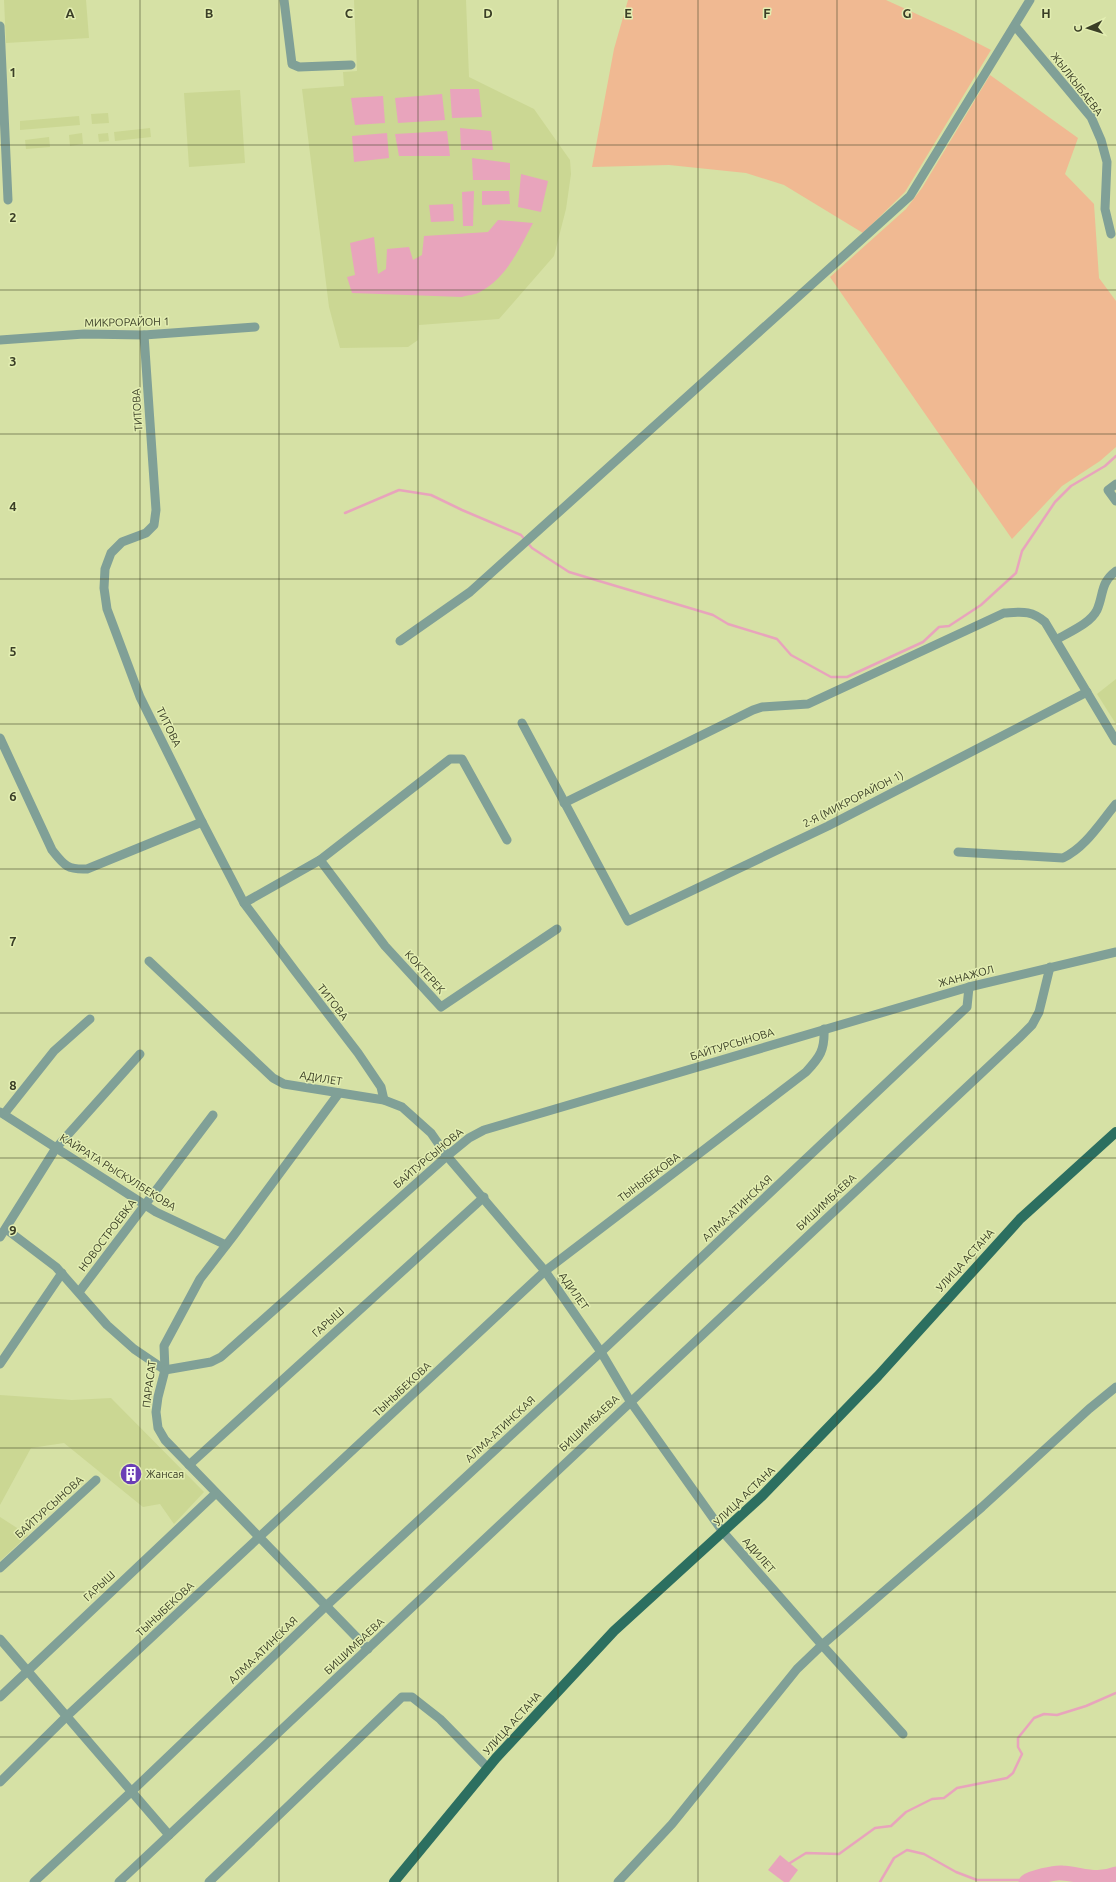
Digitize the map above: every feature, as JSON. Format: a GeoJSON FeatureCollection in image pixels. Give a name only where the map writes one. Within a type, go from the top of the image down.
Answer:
{"type":"FeatureCollection","features":[{"type":"Feature","properties":{"kind":"main road","name":"УЛИЦА АСТАНА"},"geometry":{"type":"LineString","coordinates":[[394,1882],[488,1768],[554,1694],[614,1631],[762,1496],[878,1376],[1020,1219],[1116,1132]]}},
{"type":"Feature","properties":{"kind":"street"},"geometry":{"type":"LineString","coordinates":[[284,0],[292,64],[299,67],[351,65]]}},
{"type":"Feature","properties":{"kind":"street"},"geometry":{"type":"LineString","coordinates":[[400,641],[470,592],[910,196],[1030,0]]}},
{"type":"Feature","properties":{"kind":"street"},"geometry":{"type":"LineString","coordinates":[[0,26],[8,200]]}},
{"type":"Feature","properties":{"kind":"street","name":"ЖЫЛКЫБАЕВА"},"geometry":{"type":"LineString","coordinates":[[1015,26],[1091,117],[1101,140],[1107,162],[1105,208],[1111,234]]}},
{"type":"Feature","properties":{"kind":"street","name":"МИКРОРАЙОН 1"},"geometry":{"type":"LineString","coordinates":[[0,340],[84,334],[144,335],[255,327]]}},
{"type":"Feature","properties":{"kind":"street","name":"ТИТОВА"},"geometry":{"type":"LineString","coordinates":[[144,335],[156,510],[154,525],[146,533],[122,542],[111,554],[105,569],[103,594],[106,610],[140,697],[202,822],[244,902],[294,971],[358,1053],[381,1087],[384,1100]]}},
{"type":"Feature","properties":{"kind":"street"},"geometry":{"type":"LineString","coordinates":[[1116,484],[1108,490],[1116,501]]}},
{"type":"Feature","properties":{"kind":"street"},"geometry":{"type":"LineString","coordinates":[[1056,640],[1089,620],[1096,610],[1103,586],[1109,576],[1116,571]]}},
{"type":"Feature","properties":{"kind":"street"},"geometry":{"type":"LineString","coordinates":[[522,723],[564,803],[753,710],[762,707],[808,704],[1004,613],[1022,612],[1036,614],[1045,622],[1116,741]]}},
{"type":"Feature","properties":{"kind":"street","name":"2-Я (МИКРОРАЙОН 1)"},"geometry":{"type":"LineString","coordinates":[[564,803],[628,921],[828,826],[1087,692]]}},
{"type":"Feature","properties":{"kind":"street"},"geometry":{"type":"LineString","coordinates":[[0,738],[52,850],[63,864],[73,870],[86,869],[202,822]]}},
{"type":"Feature","properties":{"kind":"street"},"geometry":{"type":"LineString","coordinates":[[244,902],[320,860],[450,759],[462,759],[507,840]]}},
{"type":"Feature","properties":{"kind":"street"},"geometry":{"type":"LineString","coordinates":[[958,852],[1063,858],[1072,854],[1086,841],[1116,804]]}},
{"type":"Feature","properties":{"kind":"street","name":"КОКТЕРЕК"},"geometry":{"type":"LineString","coordinates":[[320,860],[385,946],[441,1007],[557,929]]}},
{"type":"Feature","properties":{"kind":"street","name":"ЖАНАЖОЛ"},"geometry":{"type":"LineString","coordinates":[[824,1029],[969,987],[1116,952]]}},
{"type":"Feature","properties":{"kind":"street","name":"АДИЛЕТ"},"geometry":{"type":"LineString","coordinates":[[149,961],[273,1078],[284,1084],[384,1100],[402,1107],[431,1133],[448,1156],[545,1271],[601,1352],[630,1401],[723,1532],[822,1645],[903,1734]]}},
{"type":"Feature","properties":{"kind":"street","name":"БИШИМБАЕВА"},"geometry":{"type":"LineString","coordinates":[[119,1882],[1032,1025],[1039,1012],[1050,967]]}},
{"type":"Feature","properties":{"kind":"street","name":"АЛМА-АТИНСКАЯ"},"geometry":{"type":"LineString","coordinates":[[34,1882],[131,1792],[326,1606],[601,1352],[967,1007],[969,987]]}},
{"type":"Feature","properties":{"kind":"street"},"geometry":{"type":"LineString","coordinates":[[2,1113],[54,1051],[90,1018]]}},
{"type":"Feature","properties":{"kind":"street","name":"БАЙТУРСЫНОВА"},"geometry":{"type":"LineString","coordinates":[[165,1370],[211,1362],[221,1358],[448,1156],[469,1138],[484,1130],[824,1029]]}},
{"type":"Feature","properties":{"kind":"street","name":"ТЫНЫБЕКОВА"},"geometry":{"type":"LineString","coordinates":[[0,1782],[68,1716],[545,1271],[806,1072],[819,1058],[824,1042],[824,1029]]}},
{"type":"Feature","properties":{"kind":"street"},"geometry":{"type":"LineString","coordinates":[[0,1237],[56,1148],[140,1054]]}},
{"type":"Feature","properties":{"kind":"street","name":"ПАРАСАТ"},"geometry":{"type":"LineString","coordinates":[[339,1093],[200,1279],[164,1346],[165,1370],[156,1412],[158,1428],[165,1440],[368,1649]]}},
{"type":"Feature","properties":{"kind":"street","name":"КАЙРАТА РЫСКУЛБЕКОВА"},"geometry":{"type":"LineString","coordinates":[[2,1113],[144,1205],[226,1245]]}},
{"type":"Feature","properties":{"kind":"street","name":"НОВОСТРОЕВКА"},"geometry":{"type":"LineString","coordinates":[[79,1292],[213,1115]]}},
{"type":"Feature","properties":{"kind":"street","name":"ГАРЫШ"},"geometry":{"type":"LineString","coordinates":[[189,1465],[484,1197]]}},
{"type":"Feature","properties":{"kind":"street"},"geometry":{"type":"LineString","coordinates":[[6,1228],[62,1273],[107,1325],[134,1348],[165,1370]]}},
{"type":"Feature","properties":{"kind":"street"},"geometry":{"type":"LineString","coordinates":[[0,1364],[62,1273]]}},
{"type":"Feature","properties":{"kind":"street"},"geometry":{"type":"LineString","coordinates":[[618,1882],[672,1824],[797,1670],[822,1645],[982,1507],[1089,1409],[1116,1387]]}},
{"type":"Feature","properties":{"kind":"street","name":"БАЙТУРСЫНОВА"},"geometry":{"type":"LineString","coordinates":[[0,1568],[96,1480]]}},
{"type":"Feature","properties":{"kind":"street","name":"ГАРЫШ"},"geometry":{"type":"LineString","coordinates":[[0,1697],[216,1492]]}},
{"type":"Feature","properties":{"kind":"street"},"geometry":{"type":"LineString","coordinates":[[0,1639],[68,1716],[169,1835]]}},
{"type":"Feature","properties":{"kind":"street"},"geometry":{"type":"LineString","coordinates":[[209,1882],[402,1697],[412,1697],[440,1719],[488,1768]]}},
{"type":"Feature","properties":{"kind":"shaded area"},"geometry":{"type":"Polygon","coordinates":[[[4,0],[86,0],[89,38],[6,43],[4,0]]]}},
{"type":"Feature","properties":{"kind":"shaded area"},"geometry":{"type":"Polygon","coordinates":[[[354,0],[466,0],[469,77],[534,109],[570,160],[571,174],[566,209],[554,256],[499,319],[419,325],[418,340],[408,347],[340,348],[329,307],[302,89],[344,86],[343,72],[357,71],[354,0]]]}},
{"type":"Feature","properties":{"kind":"shaded area"},"geometry":{"type":"Polygon","coordinates":[[[628,0],[886,0],[956,32],[991,50],[905,192],[863,233],[784,185],[746,173],[669,165],[592,167],[614,49],[628,0]]]}},
{"type":"Feature","properties":{"kind":"shaded area"},"geometry":{"type":"Polygon","coordinates":[[[990,75],[1078,138],[1065,174],[1094,204],[1099,278],[1116,301],[1116,447],[1100,461],[1062,486],[1012,539],[830,277],[906,209],[922,188],[990,75]]]}},
{"type":"Feature","properties":{"kind":"shaded area"},"geometry":{"type":"Polygon","coordinates":[[[450,89],[479,89],[482,117],[452,118],[450,89]]]}},
{"type":"Feature","properties":{"kind":"shaded area"},"geometry":{"type":"Polygon","coordinates":[[[240,90],[245,163],[189,167],[184,93],[240,90]]]}},
{"type":"Feature","properties":{"kind":"shaded area"},"geometry":{"type":"Polygon","coordinates":[[[442,94],[445,120],[398,123],[395,98],[442,94]]]}},
{"type":"Feature","properties":{"kind":"shaded area"},"geometry":{"type":"Polygon","coordinates":[[[383,96],[385,123],[355,125],[351,98],[383,96]]]}},
{"type":"Feature","properties":{"kind":"shaded area"},"geometry":{"type":"Polygon","coordinates":[[[108,113],[109,123],[92,124],[91,114],[108,113]]]}},
{"type":"Feature","properties":{"kind":"shaded area"},"geometry":{"type":"Polygon","coordinates":[[[79,116],[80,125],[20,130],[20,121],[79,116]]]}},
{"type":"Feature","properties":{"kind":"shaded area"},"geometry":{"type":"Polygon","coordinates":[[[150,128],[151,137],[115,141],[114,132],[150,128]]]}},
{"type":"Feature","properties":{"kind":"shaded area"},"geometry":{"type":"Polygon","coordinates":[[[460,128],[491,131],[493,150],[461,150],[460,128]]]}},
{"type":"Feature","properties":{"kind":"shaded area"},"geometry":{"type":"Polygon","coordinates":[[[447,131],[450,156],[399,156],[395,134],[447,131]]]}},
{"type":"Feature","properties":{"kind":"shaded area"},"geometry":{"type":"Polygon","coordinates":[[[82,133],[83,144],[70,146],[69,135],[82,133]]]}},
{"type":"Feature","properties":{"kind":"shaded area"},"geometry":{"type":"Polygon","coordinates":[[[108,133],[109,141],[99,142],[98,134],[108,133]]]}},
{"type":"Feature","properties":{"kind":"shaded area"},"geometry":{"type":"Polygon","coordinates":[[[387,133],[389,158],[354,162],[352,136],[387,133]]]}},
{"type":"Feature","properties":{"kind":"shaded area"},"geometry":{"type":"Polygon","coordinates":[[[49,137],[50,147],[26,149],[25,140],[49,137]]]}},
{"type":"Feature","properties":{"kind":"shaded area"},"geometry":{"type":"Polygon","coordinates":[[[472,158],[510,163],[510,180],[473,180],[472,158]]]}},
{"type":"Feature","properties":{"kind":"shaded area"},"geometry":{"type":"Polygon","coordinates":[[[521,174],[548,181],[541,212],[518,207],[521,174]]]}},
{"type":"Feature","properties":{"kind":"shaded area"},"geometry":{"type":"Polygon","coordinates":[[[474,191],[473,226],[463,226],[462,192],[474,191]]]}},
{"type":"Feature","properties":{"kind":"shaded area"},"geometry":{"type":"Polygon","coordinates":[[[482,191],[509,191],[510,204],[482,205],[482,191]]]}},
{"type":"Feature","properties":{"kind":"shaded area"},"geometry":{"type":"Polygon","coordinates":[[[453,204],[454,221],[431,222],[429,205],[453,204]]]}},
{"type":"Feature","properties":{"kind":"shaded area"},"geometry":{"type":"Polygon","coordinates":[[[498,220],[533,223],[511,262],[498,279],[478,293],[462,297],[352,293],[347,277],[355,275],[350,243],[374,237],[378,274],[386,269],[387,249],[409,247],[413,260],[422,255],[424,236],[488,232],[498,220]]]}},
{"type":"Feature","properties":{"kind":"shaded area"},"geometry":{"type":"Polygon","coordinates":[[[1116,679],[1116,724],[1097,694],[1116,679]]]}},
{"type":"Feature","properties":{"kind":"shaded area"},"geometry":{"type":"Polygon","coordinates":[[[0,1395],[72,1400],[111,1398],[204,1492],[174,1524],[160,1504],[143,1507],[64,1443],[31,1448],[0,1505],[0,1395]]]}},
{"type":"Feature","properties":{"kind":"shaded area"},"geometry":{"type":"Polygon","coordinates":[[[0,1517],[28,1535],[0,1561],[0,1517]]]}},
{"type":"Feature","properties":{"kind":"shaded area"},"geometry":{"type":"Polygon","coordinates":[[[780,1855],[798,1870],[789,1882],[784,1882],[768,1870],[780,1855]]]}},
{"type":"Feature","properties":{"kind":"waterway"},"geometry":{"type":"LineString","coordinates":[[345,513],[399,490],[431,495],[521,535],[532,548],[569,572],[713,615],[728,624],[777,639],[791,655],[831,677],[847,677],[923,642],[939,627],[949,626],[981,605],[1016,573],[1022,551],[1055,502],[1071,486],[1105,466],[1116,456]]}},
{"type":"Feature","properties":{"kind":"waterway"},"geometry":{"type":"LineString","coordinates":[[790,1863],[806,1853],[839,1854],[875,1828],[891,1826],[906,1812],[932,1799],[944,1798],[957,1788],[1007,1778],[1013,1773],[1022,1754],[1018,1747],[1018,1738],[1034,1718],[1044,1714],[1057,1715],[1086,1706],[1116,1693]]}},
{"type":"Feature","properties":{"kind":"waterway"},"geometry":{"type":"LineString","coordinates":[[880,1882],[894,1858],[907,1850],[924,1854],[956,1872],[977,1880],[1029,1880]]}},
{"type":"Feature","properties":{"kind":"waterway"},"geometry":{"type":"LineString","coordinates":[[1026,1882],[1038,1877],[1059,1873],[1089,1877],[1102,1877],[1116,1874]]}},
{"type":"Feature","properties":{"kind":"place","name":"Жансая"},"geometry":{"type":"Point","coordinates":[131,1474]}}]}
